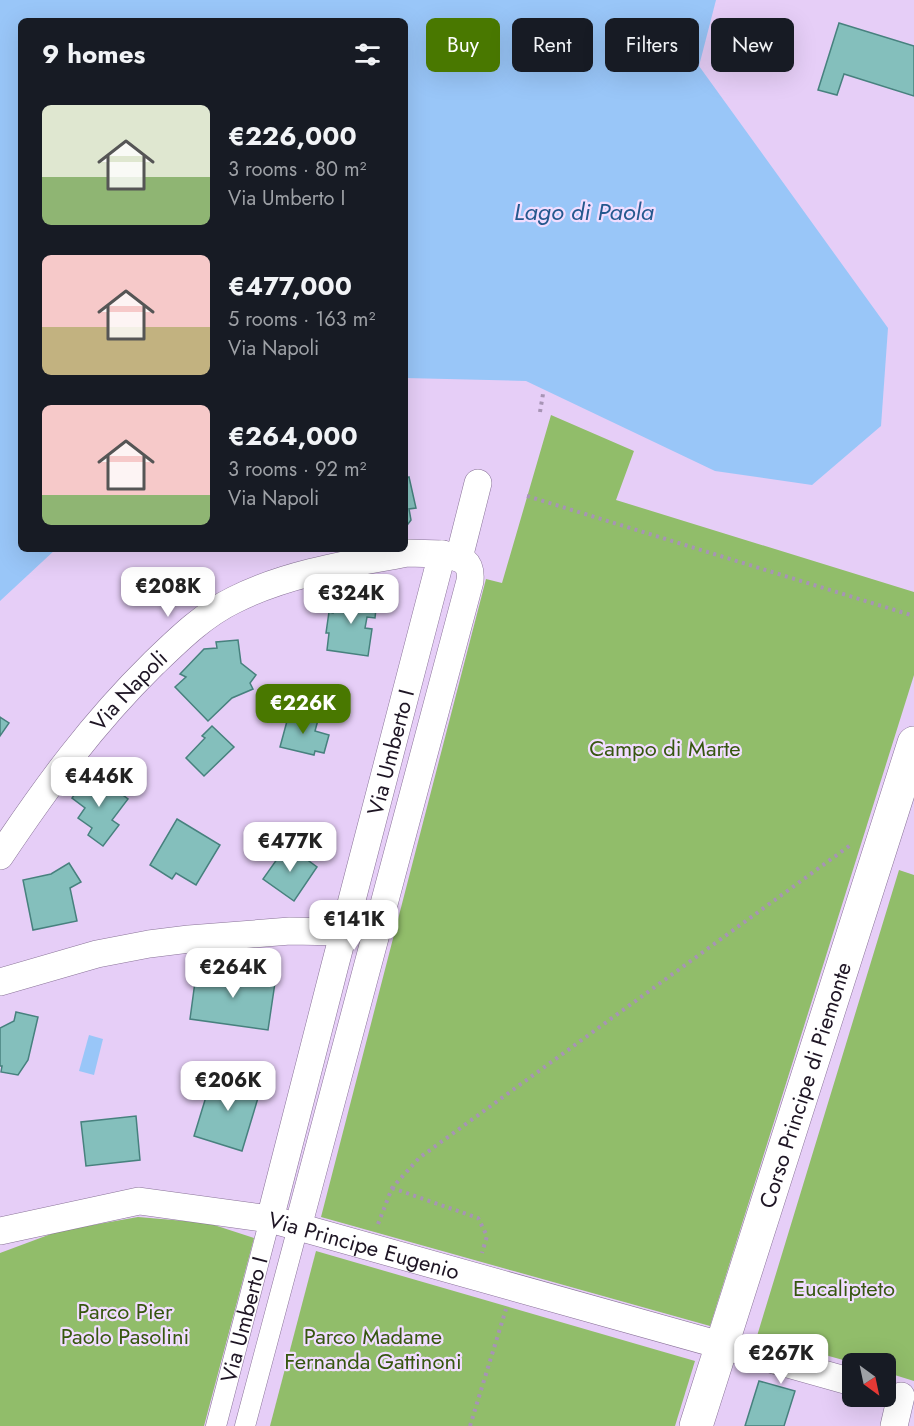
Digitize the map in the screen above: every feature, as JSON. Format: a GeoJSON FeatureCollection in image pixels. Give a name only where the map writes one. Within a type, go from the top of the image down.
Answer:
{"type":"FeatureCollection","features":[{"type":"Feature","properties":{"kind":"street","name":"Via Umberto I"},"geometry":{"type":"LineString","coordinates":[[216,1426],[343,932],[450,556],[478,483]]}},
{"type":"Feature","properties":{"kind":"street","name":"Via Napoli"},"geometry":{"type":"LineString","coordinates":[[0,856],[56,775],[100,720],[171,646],[208,616],[254,591],[298,576],[407,553],[450,556]]}},
{"type":"Feature","properties":{"kind":"street","name":"Via Umberto I"},"geometry":{"type":"LineString","coordinates":[[245,1426],[470,581],[471,573],[465,561],[450,556]]}},
{"type":"Feature","properties":{"kind":"street","name":"Corso Principe di Piemonte"},"geometry":{"type":"LineString","coordinates":[[696,1426],[914,743]]}},
{"type":"Feature","properties":{"kind":"street"},"geometry":{"type":"LineString","coordinates":[[0,982],[98,954],[149,944],[290,931],[343,932]]}},
{"type":"Feature","properties":{"kind":"street"},"geometry":{"type":"LineString","coordinates":[[334,969],[365,976]]}},
{"type":"Feature","properties":{"kind":"street","name":"Via Principe Eugenio"},"geometry":{"type":"LineString","coordinates":[[0,1231],[139,1200],[270,1219],[842,1379]]}},
{"type":"Feature","properties":{"kind":"street"},"geometry":{"type":"LineString","coordinates":[[894,1426],[900,1395]]}},
{"type":"Feature","properties":{"kind":"path"},"geometry":{"type":"LineString","coordinates":[[540,412],[543,394]]}},
{"type":"Feature","properties":{"kind":"path"},"geometry":{"type":"LineString","coordinates":[[527,496],[914,616]]}},
{"type":"Feature","properties":{"kind":"path"},"geometry":{"type":"LineString","coordinates":[[368,1247],[392,1188],[419,1158],[853,843]]}},
{"type":"Feature","properties":{"kind":"path"},"geometry":{"type":"LineString","coordinates":[[392,1188],[478,1218],[487,1236],[476,1277]]}},
{"type":"Feature","properties":{"kind":"path"},"geometry":{"type":"LineString","coordinates":[[470,1426],[513,1287]]}},
{"type":"Feature","properties":{"kind":"green space","name":"Campo di Marte"},"geometry":{"type":"Polygon","coordinates":[[[551,415],[634,451],[616,500],[914,592],[914,675],[710,1326],[321,1217],[486,579],[502,583],[551,415]]]}},
{"type":"Feature","properties":{"kind":"green space","name":"Eucalipteto"},"geometry":{"type":"Polygon","coordinates":[[[899,870],[914,875],[914,1381],[896,1375],[896,1353],[842,1353],[842,1360],[757,1336],[899,870]]]}},
{"type":"Feature","properties":{"kind":"green space","name":"Parco Pier Paolo Pasolini"},"geometry":{"type":"Polygon","coordinates":[[[138,1217],[208,1223],[254,1238],[204,1426],[0,1426],[0,1253],[59,1231],[138,1217]]]}},
{"type":"Feature","properties":{"kind":"green space","name":"Parco Madame Fernanda Gattinoni"},"geometry":{"type":"Polygon","coordinates":[[[316,1251],[695,1361],[675,1426],[270,1426],[316,1251]]]}},
{"type":"Feature","properties":{"kind":"water","name":"Lago di Paola"},"geometry":{"type":"Polygon","coordinates":[[[0,0],[716,0],[699,66],[888,328],[881,426],[812,485],[715,471],[526,381],[408,378],[408,18],[18,18],[18,552],[53,552],[0,601],[0,0]]]}},
{"type":"Feature","properties":{"kind":"water"},"geometry":{"type":"Polygon","coordinates":[[[89,1035],[103,1039],[94,1075],[79,1071],[89,1035]]]}},
{"type":"Feature","properties":{"kind":"building"},"geometry":{"type":"Polygon","coordinates":[[[839,23],[914,46],[914,96],[844,74],[837,95],[818,90],[839,23]]]}},
{"type":"Feature","properties":{"kind":"building"},"geometry":{"type":"Polygon","coordinates":[[[408,477],[416,508],[409,509],[411,520],[408,524],[408,477]]]}},
{"type":"Feature","properties":{"kind":"building"},"geometry":{"type":"Polygon","coordinates":[[[336,594],[377,600],[375,618],[367,617],[365,628],[372,629],[368,656],[327,650],[329,633],[326,633],[329,612],[333,613],[336,594]]]}},
{"type":"Feature","properties":{"kind":"building"},"geometry":{"type":"Polygon","coordinates":[[[238,640],[241,663],[256,675],[250,683],[253,689],[232,698],[208,721],[175,687],[186,677],[180,674],[204,649],[217,648],[216,642],[238,640]]]}},
{"type":"Feature","properties":{"kind":"building"},"geometry":{"type":"Polygon","coordinates":[[[290,710],[311,715],[310,718],[318,720],[315,731],[329,735],[324,753],[315,751],[314,755],[280,747],[290,710]]]}},
{"type":"Feature","properties":{"kind":"building"},"geometry":{"type":"Polygon","coordinates":[[[0,717],[9,723],[0,736],[0,717]]]}},
{"type":"Feature","properties":{"kind":"building"},"geometry":{"type":"Polygon","coordinates":[[[212,726],[234,747],[204,776],[186,758],[205,738],[202,736],[212,726]]]}},
{"type":"Feature","properties":{"kind":"building"},"geometry":{"type":"Polygon","coordinates":[[[88,776],[97,782],[100,778],[128,799],[112,820],[119,825],[103,846],[88,835],[92,828],[78,818],[85,808],[72,798],[88,776]]]}},
{"type":"Feature","properties":{"kind":"building"},"geometry":{"type":"Polygon","coordinates":[[[177,819],[220,845],[196,885],[176,873],[172,879],[150,865],[177,819]]]}},
{"type":"Feature","properties":{"kind":"building"},"geometry":{"type":"Polygon","coordinates":[[[287,845],[317,867],[294,901],[263,879],[287,845]]]}},
{"type":"Feature","properties":{"kind":"building"},"geometry":{"type":"Polygon","coordinates":[[[69,863],[81,882],[70,888],[77,921],[33,930],[23,880],[51,874],[69,863]]]}},
{"type":"Feature","properties":{"kind":"building"},"geometry":{"type":"Polygon","coordinates":[[[197,967],[229,971],[228,982],[242,983],[243,972],[276,976],[268,1030],[190,1019],[197,967]]]}},
{"type":"Feature","properties":{"kind":"building"},"geometry":{"type":"Polygon","coordinates":[[[16,1012],[38,1017],[28,1060],[18,1075],[1,1072],[2,1066],[0,1066],[0,1028],[14,1021],[16,1012]]]}},
{"type":"Feature","properties":{"kind":"building"},"geometry":{"type":"Polygon","coordinates":[[[213,1074],[261,1088],[242,1151],[194,1136],[213,1074]]]}},
{"type":"Feature","properties":{"kind":"building"},"geometry":{"type":"Polygon","coordinates":[[[136,1116],[140,1160],[86,1166],[81,1122],[136,1116]]]}},
{"type":"Feature","properties":{"kind":"building"},"geometry":{"type":"Polygon","coordinates":[[[759,1381],[795,1391],[784,1426],[745,1426],[759,1381]]]}}]}
